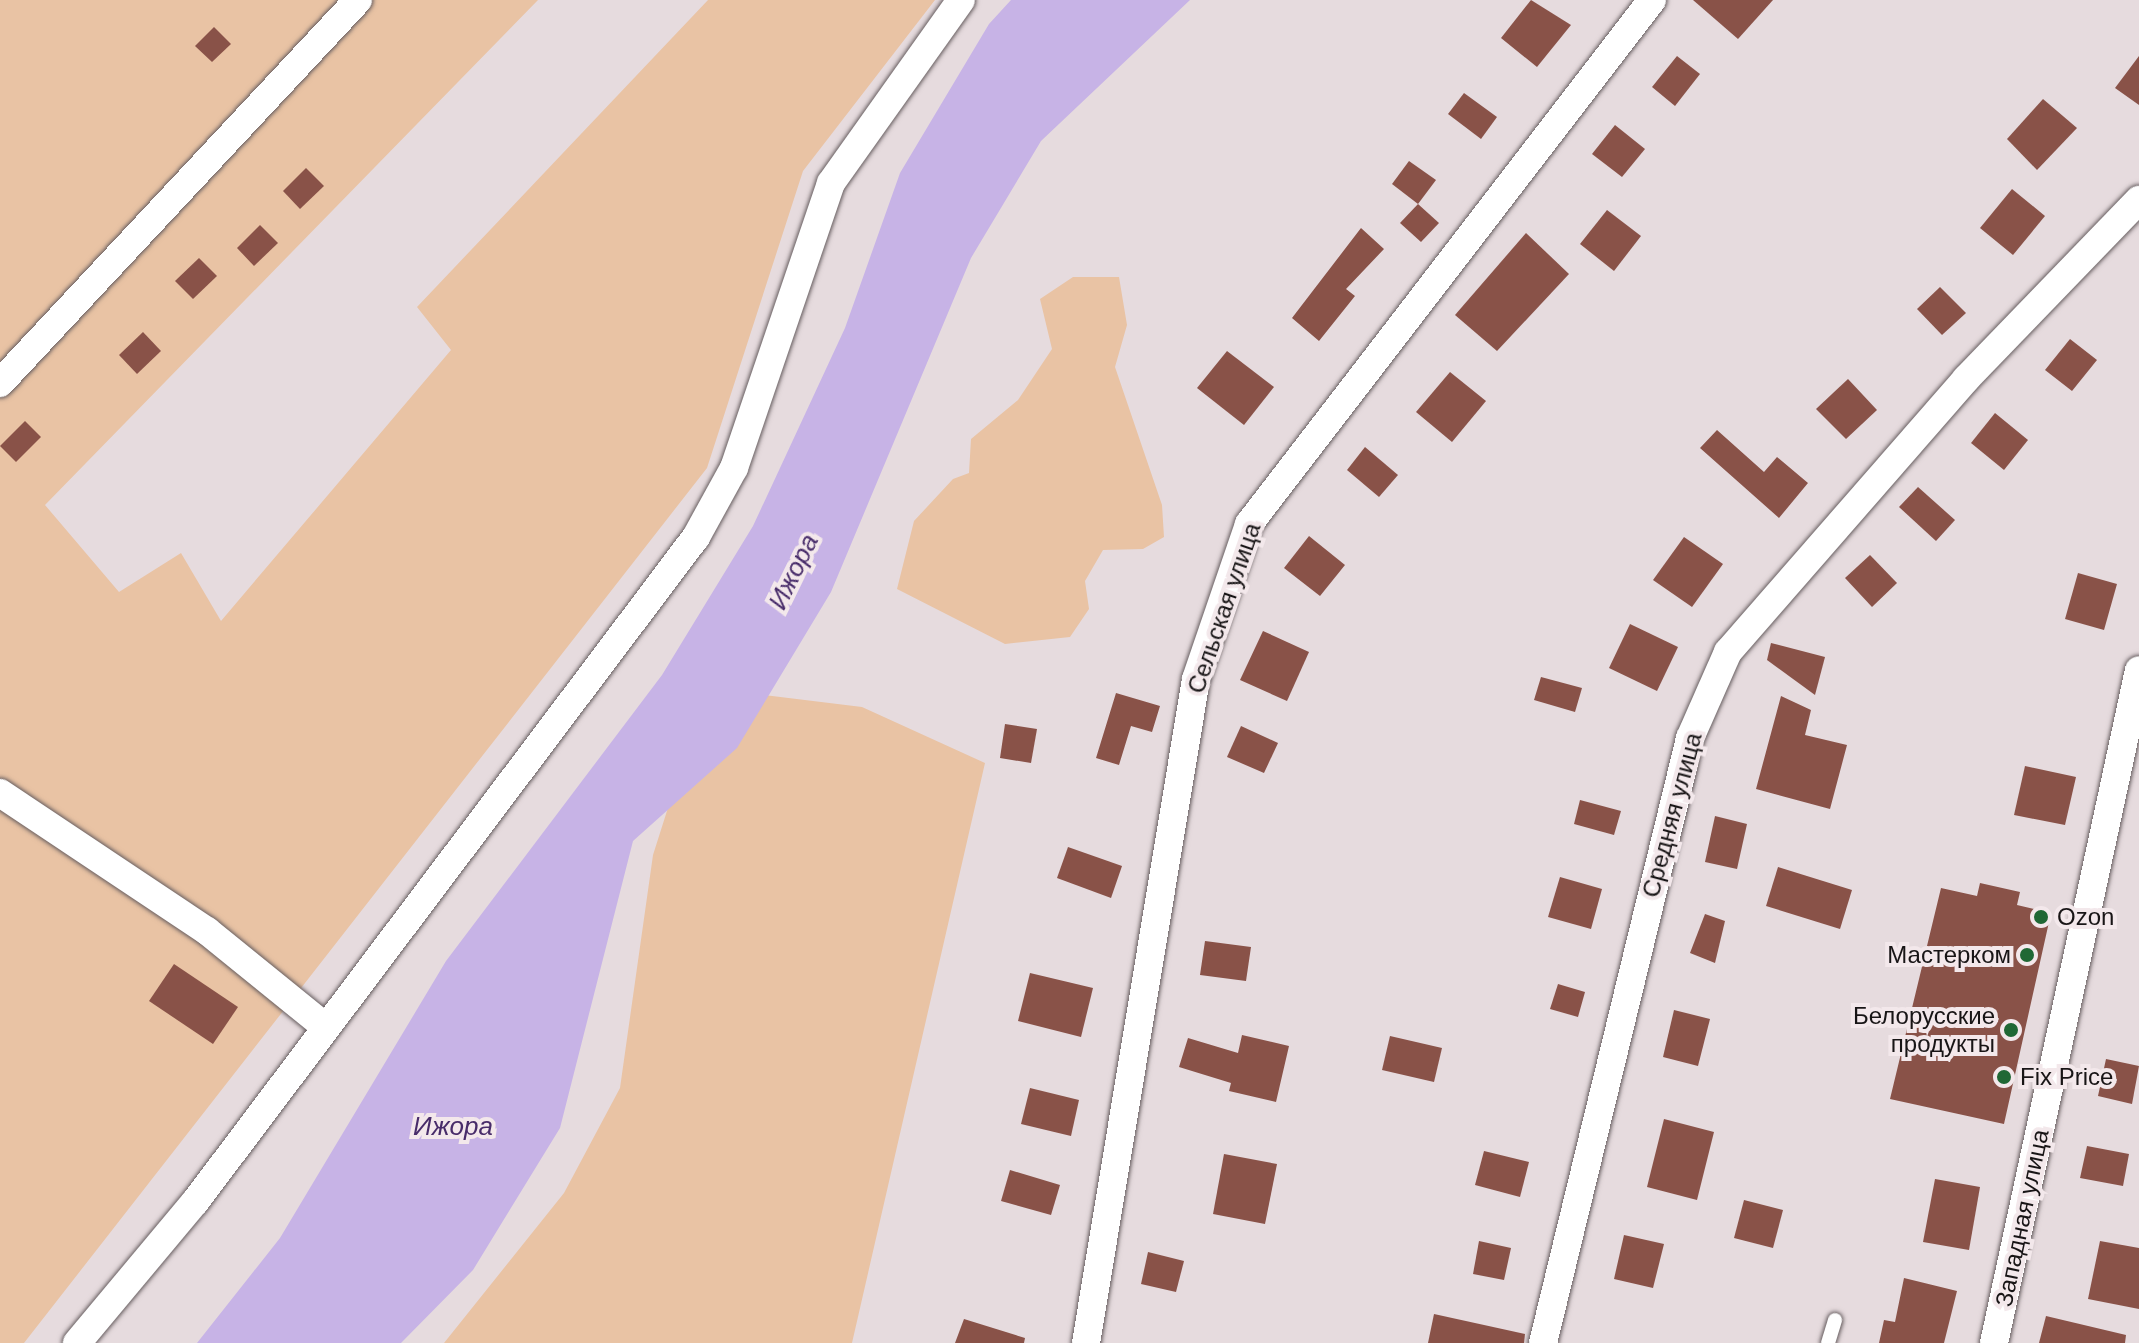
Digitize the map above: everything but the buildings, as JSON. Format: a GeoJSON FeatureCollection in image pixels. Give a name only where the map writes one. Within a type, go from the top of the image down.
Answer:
{"type":"FeatureCollection","features":[{"type":"Feature","properties":{"kind":"street"},"geometry":{"type":"LineString","coordinates":[[0,383],[358,0]]}},
{"type":"Feature","properties":{"kind":"street"},"geometry":{"type":"LineString","coordinates":[[77,1343],[195,1202],[323,1025],[696,537],[734,468],[831,183],[961,0]]}},
{"type":"Feature","properties":{"kind":"street","name":"Сельская улица"},"geometry":{"type":"LineString","coordinates":[[1086,1343],[1196,679],[1249,524],[1652,0]]}},
{"type":"Feature","properties":{"kind":"street","name":"Средняя улица"},"geometry":{"type":"LineString","coordinates":[[1543,1343],[1690,738],[1728,652],[1966,379],[2139,200]]}},
{"type":"Feature","properties":{"kind":"street","name":"Западная улица"},"geometry":{"type":"LineString","coordinates":[[1994,1343],[2097,877],[2139,670]]}},
{"type":"Feature","properties":{"kind":"street"},"geometry":{"type":"LineString","coordinates":[[0,793],[207,931],[323,1025]]}},
{"type":"Feature","properties":{"kind":"lane"},"geometry":{"type":"LineString","coordinates":[[1828,1343],[1835,1320]]}},
{"type":"Feature","properties":{"kind":"shaded area"},"geometry":{"type":"Polygon","coordinates":[[[0,0],[538,0],[45,505],[119,592],[181,553],[221,621],[451,350],[417,307],[708,0],[935,0],[803,171],[707,468],[24,1343],[0,1343],[0,0]]]}},
{"type":"Feature","properties":{"kind":"shaded area"},"geometry":{"type":"Polygon","coordinates":[[[1073,277],[1119,277],[1127,325],[1115,367],[1162,505],[1164,537],[1143,549],[1103,550],[1085,581],[1089,609],[1070,637],[1005,644],[897,589],[914,521],[953,479],[969,473],[971,439],[1018,400],[1052,349],[1040,299],[1073,277]]]}},
{"type":"Feature","properties":{"kind":"shaded area"},"geometry":{"type":"Polygon","coordinates":[[[706,688],[862,707],[985,763],[852,1343],[444,1343],[564,1193],[620,1088],[653,855],[706,688]]]}},
{"type":"Feature","properties":{"kind":"water","name":"Ижора"},"geometry":{"type":"Polygon","coordinates":[[[1011,0],[1190,0],[1041,141],[971,258],[831,592],[737,748],[633,841],[560,1128],[473,1270],[401,1343],[197,1343],[280,1238],[446,961],[662,675],[753,526],[845,328],[900,173],[989,24],[1011,0]]]}},
{"type":"Feature","properties":{"kind":"place","name":"Ozon"},"geometry":{"type":"Point","coordinates":[2041,917]}},
{"type":"Feature","properties":{"kind":"place","name":"Мастерком"},"geometry":{"type":"Point","coordinates":[2027,955]}},
{"type":"Feature","properties":{"kind":"place","name":"Белорусские продукты"},"geometry":{"type":"Point","coordinates":[2011,1030]}},
{"type":"Feature","properties":{"kind":"place","name":"Fix Price"},"geometry":{"type":"Point","coordinates":[2004,1077]}}]}
